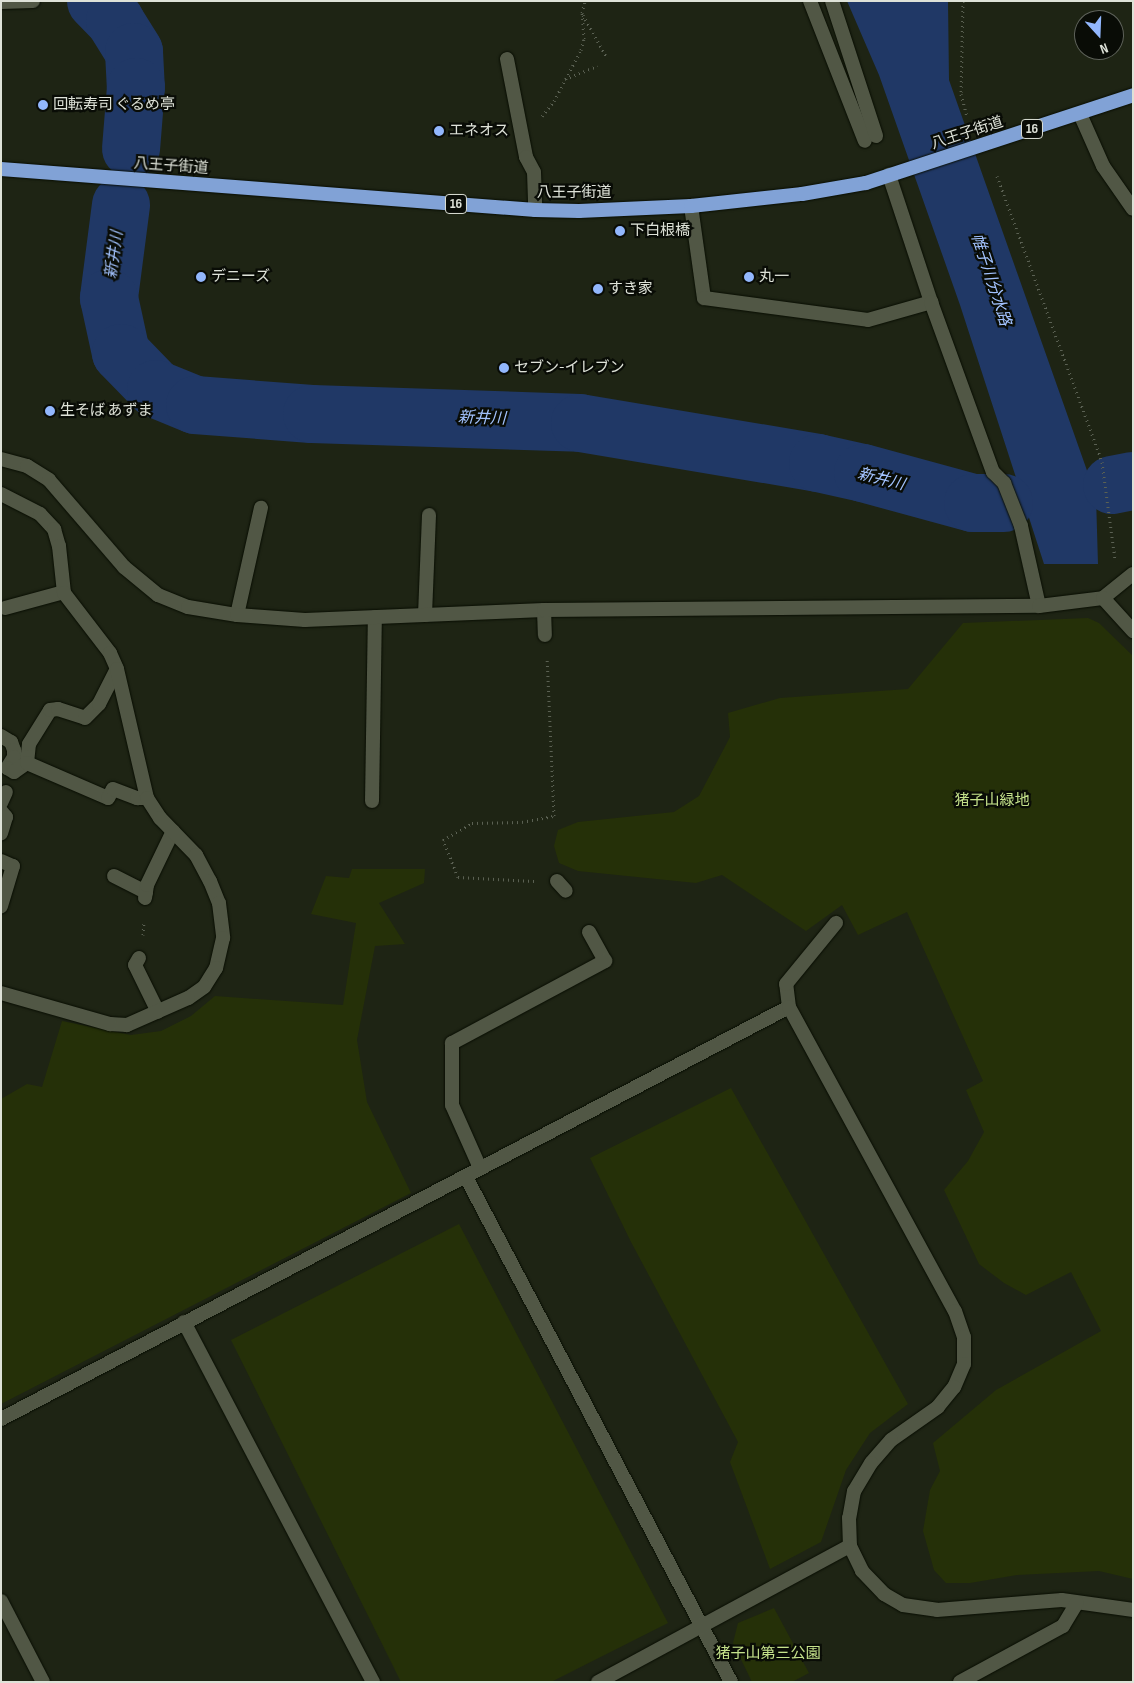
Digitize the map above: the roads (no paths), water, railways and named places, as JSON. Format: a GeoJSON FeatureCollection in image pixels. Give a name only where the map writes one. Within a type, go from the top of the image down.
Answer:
{"type":"FeatureCollection","features":[{"type":"Feature","properties":{"kind":"highway","name":"八王子街道"},"geometry":{"type":"LineString","coordinates":[[1,169],[535,210],[579,211],[691,206],[802,194],[866,183],[1133,95]]}},
{"type":"Feature","properties":{"kind":"street"},"geometry":{"type":"LineString","coordinates":[[1,2],[33,1]]}},
{"type":"Feature","properties":{"kind":"street"},"geometry":{"type":"LineString","coordinates":[[810,1],[871,138],[832,1]]}},
{"type":"Feature","properties":{"kind":"street"},"geometry":{"type":"LineString","coordinates":[[507,59],[526,157],[534,172],[535,210]]}},
{"type":"Feature","properties":{"kind":"street"},"geometry":{"type":"LineString","coordinates":[[1080,114],[1104,166],[1133,209]]}},
{"type":"Feature","properties":{"kind":"street"},"geometry":{"type":"LineString","coordinates":[[889,175],[931,302],[992,472],[1004,483],[1021,526],[1038,606]]}},
{"type":"Feature","properties":{"kind":"street"},"geometry":{"type":"LineString","coordinates":[[691,206],[704,298],[868,320],[931,302]]}},
{"type":"Feature","properties":{"kind":"street"},"geometry":{"type":"LineString","coordinates":[[1,459],[27,466],[49,480],[124,567],[158,595],[188,607],[237,615],[305,620],[544,610],[1038,606],[1103,598],[1133,574]]}},
{"type":"Feature","properties":{"kind":"street"},"geometry":{"type":"LineString","coordinates":[[1,494],[40,514],[54,529],[59,546],[64,592],[73,608],[110,653],[118,669],[147,798],[160,818],[196,855],[219,903],[223,938],[216,968],[204,987],[188,998],[128,1025],[110,1024],[1,992]]}},
{"type":"Feature","properties":{"kind":"street"},"geometry":{"type":"LineString","coordinates":[[237,615],[261,508]]}},
{"type":"Feature","properties":{"kind":"street"},"geometry":{"type":"LineString","coordinates":[[425,615],[428,515]]}},
{"type":"Feature","properties":{"kind":"street"},"geometry":{"type":"LineString","coordinates":[[5,608],[64,592]]}},
{"type":"Feature","properties":{"kind":"street"},"geometry":{"type":"LineString","coordinates":[[1103,598],[1133,631]]}},
{"type":"Feature","properties":{"kind":"street"},"geometry":{"type":"LineString","coordinates":[[544,610],[545,634]]}},
{"type":"Feature","properties":{"kind":"street"},"geometry":{"type":"LineString","coordinates":[[372,801],[375,617]]}},
{"type":"Feature","properties":{"kind":"street"},"geometry":{"type":"LineString","coordinates":[[1,736],[11,742],[14,750],[14,757],[7,768],[14,772],[27,763],[29,744],[50,710],[58,709],[84,718],[99,704],[118,669]]}},
{"type":"Feature","properties":{"kind":"street"},"geometry":{"type":"LineString","coordinates":[[27,763],[108,798],[113,789],[136,798],[147,798]]}},
{"type":"Feature","properties":{"kind":"street"},"geometry":{"type":"LineString","coordinates":[[1,811],[6,817],[1,833]]}},
{"type":"Feature","properties":{"kind":"street"},"geometry":{"type":"LineString","coordinates":[[114,876],[145,895],[173,830]]}},
{"type":"Feature","properties":{"kind":"street"},"geometry":{"type":"LineString","coordinates":[[1,861],[13,866],[1,906]]}},
{"type":"Feature","properties":{"kind":"street"},"geometry":{"type":"LineString","coordinates":[[836,923],[786,984],[790,1007],[955,1311],[964,1337],[964,1364],[954,1387],[938,1407],[890,1440],[871,1463],[854,1491],[849,1518],[850,1546],[862,1571],[884,1594],[903,1606],[937,1610],[1062,1600],[1133,1610]]}},
{"type":"Feature","properties":{"kind":"street"},"geometry":{"type":"LineString","coordinates":[[480,1168],[452,1105],[452,1043],[605,961],[589,932]]}},
{"type":"Feature","properties":{"kind":"street"},"geometry":{"type":"LineString","coordinates":[[139,958],[136,965],[158,1012]]}},
{"type":"Feature","properties":{"kind":"street"},"geometry":{"type":"LineString","coordinates":[[1,1419],[790,1007]]}},
{"type":"Feature","properties":{"kind":"street"},"geometry":{"type":"LineString","coordinates":[[466,1177],[730,1682]]}},
{"type":"Feature","properties":{"kind":"street"},"geometry":{"type":"LineString","coordinates":[[184,1322],[373,1682]]}},
{"type":"Feature","properties":{"kind":"street"},"geometry":{"type":"LineString","coordinates":[[598,1682],[850,1546]]}},
{"type":"Feature","properties":{"kind":"street"},"geometry":{"type":"LineString","coordinates":[[1,1601],[43,1682]]}},
{"type":"Feature","properties":{"kind":"street"},"geometry":{"type":"LineString","coordinates":[[960,1682],[1063,1626],[1077,1602]]}},
{"type":"Feature","properties":{"kind":"water","name":"帷子川分水路"},"geometry":{"type":"Polygon","coordinates":[[[847,1],[948,1],[949,80],[1096,496],[1098,564],[1044,564],[960,305],[879,75],[847,1]]]}},
{"type":"Feature","properties":{"kind":"waterway","name":"新井川"},"geometry":{"type":"LineString","coordinates":[[96,1],[115,21],[134,52],[136,87],[131,149]]}},
{"type":"Feature","properties":{"kind":"waterway","name":"新井川"},"geometry":{"type":"LineString","coordinates":[[121,205],[109,298],[121,353],[156,389],[195,405],[312,414],[580,423],[818,463],[863,473],[973,503],[1004,503]]}},
{"type":"Feature","properties":{"kind":"waterway","name":"新井川"},"geometry":{"type":"LineString","coordinates":[[1112,485],[1133,481]]}},
{"type":"Feature","properties":{"kind":"place","name":"回転寿司 ぐるめ亭"},"geometry":{"type":"Point","coordinates":[43,105]}},
{"type":"Feature","properties":{"kind":"place","name":"エネオス"},"geometry":{"type":"Point","coordinates":[439,131]}},
{"type":"Feature","properties":{"kind":"place","name":"下白根橋"},"geometry":{"type":"Point","coordinates":[620,231]}},
{"type":"Feature","properties":{"kind":"place","name":"デニーズ"},"geometry":{"type":"Point","coordinates":[201,277]}},
{"type":"Feature","properties":{"kind":"place","name":"丸一"},"geometry":{"type":"Point","coordinates":[749,277]}},
{"type":"Feature","properties":{"kind":"place","name":"すき家"},"geometry":{"type":"Point","coordinates":[598,289]}},
{"type":"Feature","properties":{"kind":"place","name":"セブン-イレブン"},"geometry":{"type":"Point","coordinates":[504,368]}},
{"type":"Feature","properties":{"kind":"place","name":"生そば あずま"},"geometry":{"type":"Point","coordinates":[50,411]}},
{"type":"Feature","properties":{"kind":"park label","name":"猪子山緑地"},"geometry":{"type":"Point","coordinates":[992,801]}},
{"type":"Feature","properties":{"kind":"park label","name":"猪子山第三公園"},"geometry":{"type":"Point","coordinates":[768,1654]}}]}
